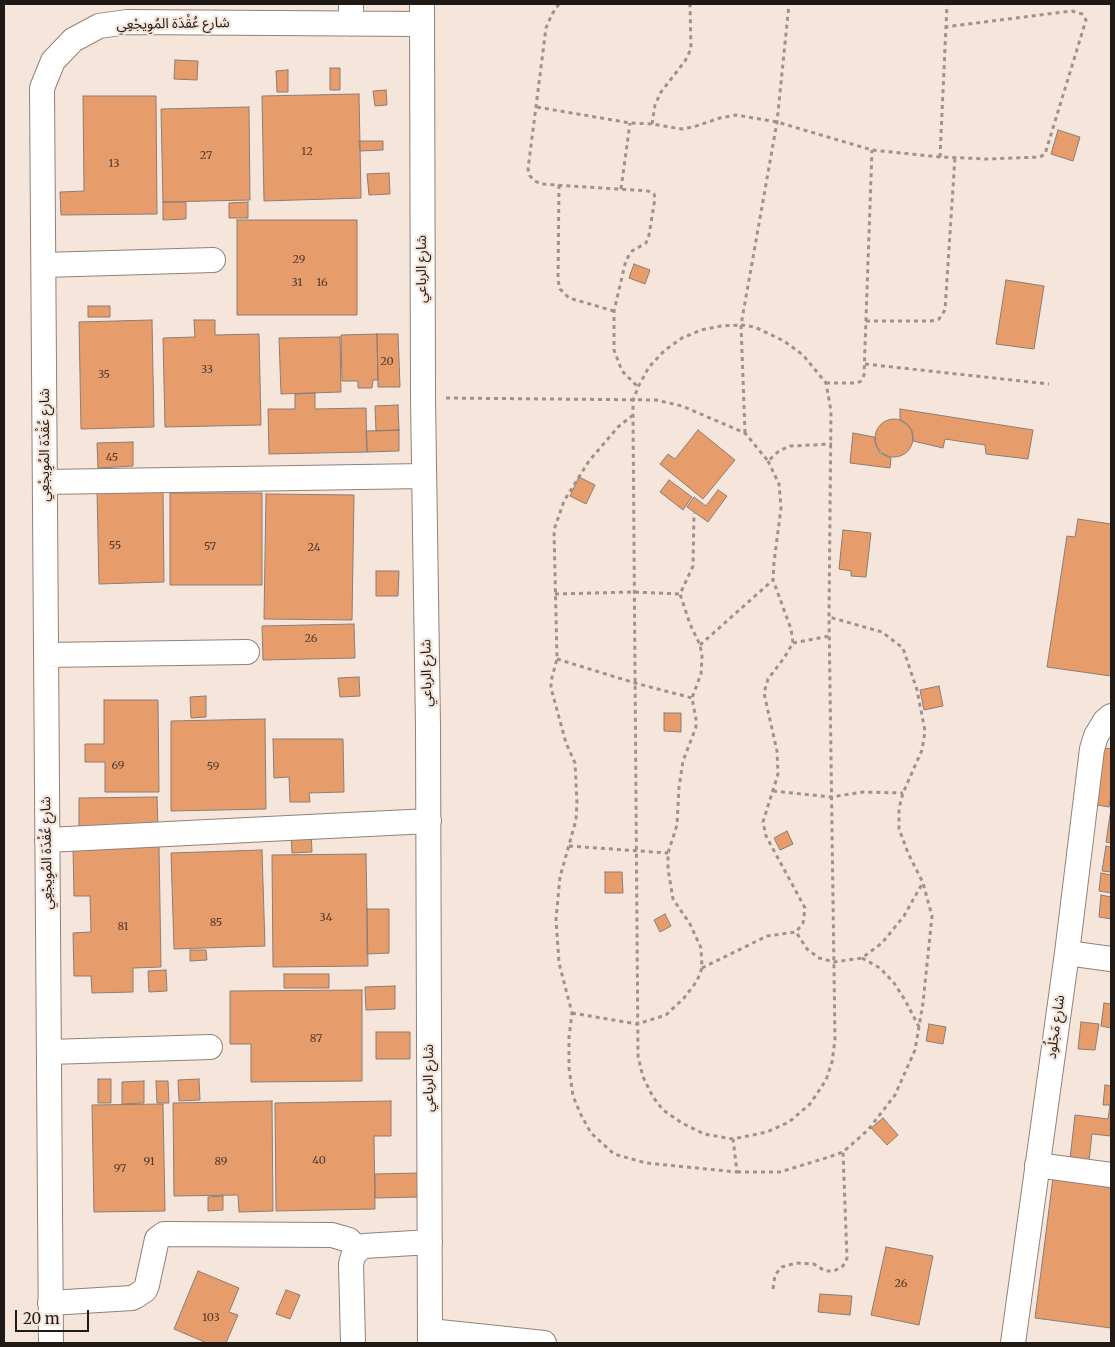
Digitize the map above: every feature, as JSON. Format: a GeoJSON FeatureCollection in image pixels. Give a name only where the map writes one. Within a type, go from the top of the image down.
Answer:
{"type":"FeatureCollection","features":[{"type":"Feature","properties":{"kind":"street","name":"شارع عُقْدَة المُوِيجْعِي"},"geometry":{"type":"LineString","coordinates":[[50,1343],[50,1052],[42,88],[54,61],[73,40],[98,26],[127,22],[351,14],[422,14]]}},
{"type":"Feature","properties":{"kind":"street","name":"شارع الرباعي"},"geometry":{"type":"LineString","coordinates":[[422,14],[423,398],[429,821],[430,1337]]}},
{"type":"Feature","properties":{"kind":"street"},"geometry":{"type":"LineString","coordinates":[[44,265],[213,260]]}},
{"type":"Feature","properties":{"kind":"street"},"geometry":{"type":"LineString","coordinates":[[45,482],[424,476]]}},
{"type":"Feature","properties":{"kind":"street"},"geometry":{"type":"LineString","coordinates":[[46,655],[247,652]]}},
{"type":"Feature","properties":{"kind":"street","name":"شارع مَجْلُود"},"geometry":{"type":"LineString","coordinates":[[1013,1343],[1067,953],[1092,749],[1096,736],[1105,721],[1111,716]]}},
{"type":"Feature","properties":{"kind":"street"},"geometry":{"type":"LineString","coordinates":[[47,840],[429,821]]}},
{"type":"Feature","properties":{"kind":"street"},"geometry":{"type":"LineString","coordinates":[[1067,953],[1111,959]]}},
{"type":"Feature","properties":{"kind":"street"},"geometry":{"type":"LineString","coordinates":[[50,1052],[210,1047]]}},
{"type":"Feature","properties":{"kind":"street"},"geometry":{"type":"LineString","coordinates":[[1037,1166],[1111,1175]]}},
{"type":"Feature","properties":{"kind":"street"},"geometry":{"type":"LineString","coordinates":[[50,1303],[132,1298],[136,1296],[145,1290],[157,1239],[164,1234],[326,1234],[350,1240],[358,1250]]}},
{"type":"Feature","properties":{"kind":"street"},"geometry":{"type":"LineString","coordinates":[[353,1343],[351,1264],[353,1256],[364,1246],[430,1242]]}},
{"type":"Feature","properties":{"kind":"street"},"geometry":{"type":"LineString","coordinates":[[430,1337],[544,1343]]}},
{"type":"Feature","properties":{"kind":"path"},"geometry":{"type":"LineString","coordinates":[[559,4],[546,28],[528,169],[530,176],[541,184],[648,191],[654,194],[649,236],[646,242],[632,251],[626,260],[622,270],[614,311],[614,350],[622,371],[638,387]]}},
{"type":"Feature","properties":{"kind":"path"},"geometry":{"type":"LineString","coordinates":[[652,124],[655,104],[661,92],[685,61],[690,49],[690,4]]}},
{"type":"Feature","properties":{"kind":"path"},"geometry":{"type":"LineString","coordinates":[[745,433],[741,326],[777,122],[789,4]]}},
{"type":"Feature","properties":{"kind":"path"},"geometry":{"type":"LineString","coordinates":[[940,157],[947,4]]}},
{"type":"Feature","properties":{"kind":"path"},"geometry":{"type":"LineString","coordinates":[[536,107],[630,123],[682,128],[693,127],[736,115],[777,122],[872,150],[940,157],[994,159],[1040,156],[1045,154],[1086,20],[1082,14],[1072,11],[945,27]]}},
{"type":"Feature","properties":{"kind":"path"},"geometry":{"type":"LineString","coordinates":[[621,189],[630,123]]}},
{"type":"Feature","properties":{"kind":"path"},"geometry":{"type":"LineString","coordinates":[[826,383],[857,383],[864,375],[872,150]]}},
{"type":"Feature","properties":{"kind":"path"},"geometry":{"type":"LineString","coordinates":[[866,321],[931,321],[940,319],[945,310],[955,158]]}},
{"type":"Feature","properties":{"kind":"path"},"geometry":{"type":"LineString","coordinates":[[559,185],[558,280],[560,289],[569,298],[614,311]]}},
{"type":"Feature","properties":{"kind":"path"},"geometry":{"type":"LineString","coordinates":[[721,326],[756,327],[784,341],[803,355],[826,383],[831,411],[832,444],[829,617],[835,1040],[832,1062],[826,1080],[810,1104],[789,1122],[767,1132],[734,1139],[704,1134],[682,1123],[663,1110],[653,1097],[643,1076],[638,1056],[633,401],[649,367],[666,350],[682,338],[701,330],[721,326]]}},
{"type":"Feature","properties":{"kind":"path"},"geometry":{"type":"LineString","coordinates":[[865,364],[1049,384]]}},
{"type":"Feature","properties":{"kind":"path"},"geometry":{"type":"LineString","coordinates":[[423,398],[656,400],[682,406],[745,433],[768,461],[779,484],[781,508],[773,580],[791,629],[793,642],[784,658],[768,679],[764,693],[778,751],[778,774],[763,822],[766,836],[805,908],[803,923],[796,932],[767,936],[702,968]]}},
{"type":"Feature","properties":{"kind":"path"},"geometry":{"type":"LineString","coordinates":[[633,415],[618,427],[589,461],[564,501],[554,530],[557,659],[551,680],[551,688],[566,743],[574,763],[577,803],[576,820],[560,877],[556,919],[559,963],[572,1013],[569,1037],[569,1068],[573,1096],[591,1133],[614,1154],[646,1163],[737,1172],[780,1172],[842,1152],[868,1130],[895,1095],[914,1050],[929,957],[932,916],[923,883],[899,830],[899,808],[903,793],[922,750],[925,732],[917,690],[903,648],[882,632],[829,617]]}},
{"type":"Feature","properties":{"kind":"path"},"geometry":{"type":"LineString","coordinates":[[768,461],[779,451],[790,446],[832,444]]}},
{"type":"Feature","properties":{"kind":"path"},"geometry":{"type":"LineString","coordinates":[[572,1013],[637,1024],[666,1015],[684,998],[697,981],[702,968],[701,948],[690,924],[673,899],[668,869],[668,853],[677,825],[679,786],[683,761],[696,727],[692,698],[701,674],[702,656],[700,645],[690,624],[680,594],[693,566],[694,513]]}},
{"type":"Feature","properties":{"kind":"path"},"geometry":{"type":"LineString","coordinates":[[700,645],[773,580]]}},
{"type":"Feature","properties":{"kind":"path"},"geometry":{"type":"LineString","coordinates":[[555,594],[633,592],[680,594]]}},
{"type":"Feature","properties":{"kind":"path"},"geometry":{"type":"LineString","coordinates":[[793,642],[830,636]]}},
{"type":"Feature","properties":{"kind":"path"},"geometry":{"type":"LineString","coordinates":[[557,659],[692,698]]}},
{"type":"Feature","properties":{"kind":"path"},"geometry":{"type":"LineString","coordinates":[[773,791],[831,797],[863,792],[903,793]]}},
{"type":"Feature","properties":{"kind":"path"},"geometry":{"type":"LineString","coordinates":[[569,846],[668,853]]}},
{"type":"Feature","properties":{"kind":"path"},"geometry":{"type":"LineString","coordinates":[[796,932],[808,949],[819,958],[834,962],[862,958],[882,943],[904,916],[923,883]]}},
{"type":"Feature","properties":{"kind":"path"},"geometry":{"type":"LineString","coordinates":[[862,958],[880,968],[894,983],[919,1028]]}},
{"type":"Feature","properties":{"kind":"path"},"geometry":{"type":"LineString","coordinates":[[734,1139],[737,1172]]}},
{"type":"Feature","properties":{"kind":"path"},"geometry":{"type":"LineString","coordinates":[[773,1289],[775,1275],[782,1268],[796,1263],[814,1264],[825,1271],[834,1271],[842,1266],[847,1258],[842,1152]]}},
{"type":"Feature","properties":{"kind":"building"},"geometry":{"type":"Polygon","coordinates":[[[175,60],[198,61],[197,80],[174,79],[175,60]]]}},
{"type":"Feature","properties":{"kind":"building"},"geometry":{"type":"Polygon","coordinates":[[[330,68],[340,68],[340,90],[330,90],[330,68]]]}},
{"type":"Feature","properties":{"kind":"building"},"geometry":{"type":"Polygon","coordinates":[[[288,70],[288,92],[277,92],[276,71],[288,70]]]}},
{"type":"Feature","properties":{"kind":"building"},"geometry":{"type":"Polygon","coordinates":[[[386,90],[387,105],[375,106],[373,91],[386,90]]]}},
{"type":"Feature","properties":{"kind":"building"},"geometry":{"type":"Polygon","coordinates":[[[359,94],[361,198],[264,201],[262,96],[359,94]]]}},
{"type":"Feature","properties":{"kind":"building"},"geometry":{"type":"Polygon","coordinates":[[[83,96],[156,96],[157,214],[61,215],[60,192],[84,191],[83,96]]]}},
{"type":"Feature","properties":{"kind":"building"},"geometry":{"type":"Polygon","coordinates":[[[249,107],[250,200],[163,202],[161,109],[249,107]]]}},
{"type":"Feature","properties":{"kind":"building"},"geometry":{"type":"Polygon","coordinates":[[[1058,130],[1080,137],[1073,161],[1051,154],[1058,130]]]}},
{"type":"Feature","properties":{"kind":"building"},"geometry":{"type":"Polygon","coordinates":[[[359,141],[383,141],[383,150],[360,151],[359,141]]]}},
{"type":"Feature","properties":{"kind":"building"},"geometry":{"type":"Polygon","coordinates":[[[389,173],[390,194],[369,195],[367,174],[389,173]]]}},
{"type":"Feature","properties":{"kind":"building"},"geometry":{"type":"Polygon","coordinates":[[[163,202],[186,202],[186,219],[163,220],[163,202]]]}},
{"type":"Feature","properties":{"kind":"building"},"geometry":{"type":"Polygon","coordinates":[[[248,202],[248,218],[229,218],[229,203],[248,202]]]}},
{"type":"Feature","properties":{"kind":"building"},"geometry":{"type":"Polygon","coordinates":[[[237,220],[357,220],[357,315],[237,315],[237,220]]]}},
{"type":"Feature","properties":{"kind":"building"},"geometry":{"type":"Polygon","coordinates":[[[634,264],[650,270],[645,284],[629,278],[634,264]]]}},
{"type":"Feature","properties":{"kind":"building"},"geometry":{"type":"Polygon","coordinates":[[[1006,280],[1044,286],[1034,349],[996,344],[1006,280]]]}},
{"type":"Feature","properties":{"kind":"building"},"geometry":{"type":"Polygon","coordinates":[[[88,306],[110,306],[110,317],[88,317],[88,306]]]}},
{"type":"Feature","properties":{"kind":"building"},"geometry":{"type":"Polygon","coordinates":[[[152,320],[154,427],[81,429],[79,322],[152,320]]]}},
{"type":"Feature","properties":{"kind":"building"},"geometry":{"type":"Polygon","coordinates":[[[194,320],[215,320],[215,335],[259,334],[261,425],[165,427],[163,338],[195,337],[194,320]]]}},
{"type":"Feature","properties":{"kind":"building"},"geometry":{"type":"Polygon","coordinates":[[[377,334],[398,334],[400,387],[378,387],[377,334]]]}},
{"type":"Feature","properties":{"kind":"building"},"geometry":{"type":"Polygon","coordinates":[[[377,334],[378,380],[373,380],[372,388],[358,388],[358,381],[342,381],[341,335],[377,334]]]}},
{"type":"Feature","properties":{"kind":"building"},"geometry":{"type":"Polygon","coordinates":[[[340,337],[341,392],[281,394],[279,338],[340,337]]]}},
{"type":"Feature","properties":{"kind":"building"},"geometry":{"type":"Polygon","coordinates":[[[315,393],[315,409],[366,408],[367,452],[269,454],[268,409],[295,409],[295,394],[315,393]]]}},
{"type":"Feature","properties":{"kind":"building"},"geometry":{"type":"Polygon","coordinates":[[[398,405],[399,430],[376,431],[375,406],[398,405]]]}},
{"type":"Feature","properties":{"kind":"building"},"geometry":{"type":"Polygon","coordinates":[[[900,409],[1033,430],[1028,459],[986,454],[985,445],[945,439],[943,448],[913,441],[912,431],[907,424],[900,420],[900,409]]]}},
{"type":"Feature","properties":{"kind":"building"},"geometry":{"type":"Polygon","coordinates":[[[894,419],[908,424],[913,438],[908,452],[894,457],[880,452],[875,438],[880,424],[894,419]]]}},
{"type":"Feature","properties":{"kind":"building"},"geometry":{"type":"Polygon","coordinates":[[[399,430],[399,451],[367,452],[366,431],[399,430]]]}},
{"type":"Feature","properties":{"kind":"building"},"geometry":{"type":"Polygon","coordinates":[[[698,430],[735,460],[703,499],[660,464],[668,454],[675,459],[698,430]]]}},
{"type":"Feature","properties":{"kind":"building"},"geometry":{"type":"Polygon","coordinates":[[[853,433],[874,437],[880,453],[891,458],[890,468],[850,463],[853,433]]]}},
{"type":"Feature","properties":{"kind":"building"},"geometry":{"type":"Polygon","coordinates":[[[133,442],[133,466],[98,468],[97,443],[133,442]]]}},
{"type":"Feature","properties":{"kind":"building"},"geometry":{"type":"Polygon","coordinates":[[[579,477],[595,485],[586,504],[570,496],[579,477]]]}},
{"type":"Feature","properties":{"kind":"building"},"geometry":{"type":"Polygon","coordinates":[[[669,480],[692,497],[683,510],[660,492],[669,480]]]}},
{"type":"Feature","properties":{"kind":"building"},"geometry":{"type":"Polygon","coordinates":[[[163,490],[164,582],[99,584],[97,491],[163,490]]]}},
{"type":"Feature","properties":{"kind":"building"},"geometry":{"type":"Polygon","coordinates":[[[718,490],[727,496],[708,522],[687,507],[694,497],[706,506],[718,490]]]}},
{"type":"Feature","properties":{"kind":"building"},"geometry":{"type":"Polygon","coordinates":[[[170,493],[262,493],[262,585],[170,585],[170,493]]]}},
{"type":"Feature","properties":{"kind":"building"},"geometry":{"type":"Polygon","coordinates":[[[266,494],[354,495],[352,620],[264,619],[266,494]]]}},
{"type":"Feature","properties":{"kind":"building"},"geometry":{"type":"Polygon","coordinates":[[[1078,519],[1111,524],[1111,676],[1047,667],[1067,536],[1075,537],[1078,519]]]}},
{"type":"Feature","properties":{"kind":"building"},"geometry":{"type":"Polygon","coordinates":[[[843,530],[871,533],[866,577],[851,576],[851,571],[839,569],[843,530]]]}},
{"type":"Feature","properties":{"kind":"building"},"geometry":{"type":"Polygon","coordinates":[[[376,571],[399,571],[398,596],[376,596],[376,571]]]}},
{"type":"Feature","properties":{"kind":"building"},"geometry":{"type":"Polygon","coordinates":[[[354,624],[355,658],[263,660],[262,626],[354,624]]]}},
{"type":"Feature","properties":{"kind":"building"},"geometry":{"type":"Polygon","coordinates":[[[359,677],[360,696],[340,697],[338,678],[359,677]]]}},
{"type":"Feature","properties":{"kind":"building"},"geometry":{"type":"Polygon","coordinates":[[[939,686],[943,706],[924,710],[920,690],[939,686]]]}},
{"type":"Feature","properties":{"kind":"building"},"geometry":{"type":"Polygon","coordinates":[[[206,696],[206,717],[191,718],[190,697],[206,696]]]}},
{"type":"Feature","properties":{"kind":"building"},"geometry":{"type":"Polygon","coordinates":[[[104,700],[158,700],[159,792],[105,792],[105,762],[85,762],[85,744],[104,744],[104,700]]]}},
{"type":"Feature","properties":{"kind":"building"},"geometry":{"type":"Polygon","coordinates":[[[664,713],[681,713],[681,732],[664,731],[664,713]]]}},
{"type":"Feature","properties":{"kind":"building"},"geometry":{"type":"Polygon","coordinates":[[[265,719],[266,809],[171,811],[171,721],[265,719]]]}},
{"type":"Feature","properties":{"kind":"building"},"geometry":{"type":"Polygon","coordinates":[[[273,739],[343,739],[344,792],[309,793],[310,802],[290,802],[289,777],[274,778],[273,739]]]}},
{"type":"Feature","properties":{"kind":"building"},"geometry":{"type":"Polygon","coordinates":[[[1101,747],[1111,749],[1111,796],[1109,807],[1091,804],[1101,747]]]}},
{"type":"Feature","properties":{"kind":"building"},"geometry":{"type":"Polygon","coordinates":[[[157,797],[158,828],[79,829],[79,798],[157,797]]]}},
{"type":"Feature","properties":{"kind":"building"},"geometry":{"type":"Polygon","coordinates":[[[1111,809],[1111,843],[1106,842],[1111,809]]]}},
{"type":"Feature","properties":{"kind":"building"},"geometry":{"type":"Polygon","coordinates":[[[787,831],[793,844],[780,850],[774,838],[787,831]]]}},
{"type":"Feature","properties":{"kind":"building"},"geometry":{"type":"Polygon","coordinates":[[[291,832],[311,832],[312,852],[292,853],[291,832]]]}},
{"type":"Feature","properties":{"kind":"building"},"geometry":{"type":"Polygon","coordinates":[[[159,846],[161,967],[133,968],[133,992],[92,993],[91,976],[74,976],[73,933],[91,932],[90,896],[74,896],[73,848],[159,846]]]}},
{"type":"Feature","properties":{"kind":"building"},"geometry":{"type":"Polygon","coordinates":[[[1106,846],[1111,847],[1111,872],[1102,871],[1106,846]]]}},
{"type":"Feature","properties":{"kind":"building"},"geometry":{"type":"Polygon","coordinates":[[[262,850],[265,946],[174,949],[171,853],[262,850]]]}},
{"type":"Feature","properties":{"kind":"building"},"geometry":{"type":"Polygon","coordinates":[[[366,854],[368,966],[273,967],[272,855],[366,854]]]}},
{"type":"Feature","properties":{"kind":"building"},"geometry":{"type":"Polygon","coordinates":[[[605,872],[622,872],[623,893],[605,893],[605,872]]]}},
{"type":"Feature","properties":{"kind":"building"},"geometry":{"type":"Polygon","coordinates":[[[1101,873],[1111,875],[1111,893],[1099,891],[1101,873]]]}},
{"type":"Feature","properties":{"kind":"building"},"geometry":{"type":"Polygon","coordinates":[[[1101,895],[1111,897],[1111,919],[1099,917],[1101,895]]]}},
{"type":"Feature","properties":{"kind":"building"},"geometry":{"type":"Polygon","coordinates":[[[367,909],[389,909],[389,953],[367,954],[367,909]]]}},
{"type":"Feature","properties":{"kind":"building"},"geometry":{"type":"Polygon","coordinates":[[[665,914],[671,926],[660,932],[654,920],[665,914]]]}},
{"type":"Feature","properties":{"kind":"building"},"geometry":{"type":"Polygon","coordinates":[[[190,950],[206,950],[207,960],[190,961],[190,950]]]}},
{"type":"Feature","properties":{"kind":"building"},"geometry":{"type":"Polygon","coordinates":[[[166,970],[167,991],[149,992],[148,971],[166,970]]]}},
{"type":"Feature","properties":{"kind":"building"},"geometry":{"type":"Polygon","coordinates":[[[284,974],[329,974],[329,988],[284,988],[284,974]]]}},
{"type":"Feature","properties":{"kind":"building"},"geometry":{"type":"Polygon","coordinates":[[[395,986],[395,1009],[366,1010],[365,987],[395,986]]]}},
{"type":"Feature","properties":{"kind":"building"},"geometry":{"type":"Polygon","coordinates":[[[362,990],[362,1081],[251,1082],[251,1044],[230,1044],[230,991],[362,990]]]}},
{"type":"Feature","properties":{"kind":"building"},"geometry":{"type":"Polygon","coordinates":[[[1104,1003],[1111,1004],[1111,1028],[1101,1026],[1104,1003]]]}},
{"type":"Feature","properties":{"kind":"building"},"geometry":{"type":"Polygon","coordinates":[[[1081,1022],[1099,1024],[1095,1050],[1078,1049],[1081,1022]]]}},
{"type":"Feature","properties":{"kind":"building"},"geometry":{"type":"Polygon","coordinates":[[[929,1024],[946,1027],[943,1044],[926,1041],[929,1024]]]}},
{"type":"Feature","properties":{"kind":"building"},"geometry":{"type":"Polygon","coordinates":[[[376,1032],[410,1032],[410,1059],[376,1059],[376,1032]]]}},
{"type":"Feature","properties":{"kind":"building"},"geometry":{"type":"Polygon","coordinates":[[[98,1079],[111,1079],[111,1103],[98,1103],[98,1079]]]}},
{"type":"Feature","properties":{"kind":"building"},"geometry":{"type":"Polygon","coordinates":[[[199,1079],[200,1100],[179,1101],[178,1080],[199,1079]]]}},
{"type":"Feature","properties":{"kind":"building"},"geometry":{"type":"Polygon","coordinates":[[[144,1081],[144,1103],[122,1104],[122,1082],[144,1081]]]}},
{"type":"Feature","properties":{"kind":"building"},"geometry":{"type":"Polygon","coordinates":[[[156,1081],[168,1081],[169,1103],[157,1103],[156,1081]]]}},
{"type":"Feature","properties":{"kind":"building"},"geometry":{"type":"Polygon","coordinates":[[[1105,1085],[1111,1086],[1111,1136],[1092,1134],[1089,1161],[1070,1159],[1075,1115],[1108,1119],[1110,1105],[1103,1105],[1105,1085]]]}},
{"type":"Feature","properties":{"kind":"building"},"geometry":{"type":"Polygon","coordinates":[[[272,1101],[273,1211],[239,1212],[238,1195],[174,1196],[173,1103],[272,1101]]]}},
{"type":"Feature","properties":{"kind":"building"},"geometry":{"type":"Polygon","coordinates":[[[391,1101],[391,1136],[374,1136],[375,1209],[276,1211],[275,1103],[391,1101]]]}},
{"type":"Feature","properties":{"kind":"building"},"geometry":{"type":"Polygon","coordinates":[[[163,1104],[165,1211],[94,1212],[92,1105],[163,1104]]]}},
{"type":"Feature","properties":{"kind":"building"},"geometry":{"type":"Polygon","coordinates":[[[883,1118],[898,1135],[887,1145],[871,1128],[883,1118]]]}},
{"type":"Feature","properties":{"kind":"building"},"geometry":{"type":"Polygon","coordinates":[[[418,1173],[419,1197],[375,1198],[375,1174],[418,1173]]]}},
{"type":"Feature","properties":{"kind":"building"},"geometry":{"type":"Polygon","coordinates":[[[1053,1178],[1111,1186],[1111,1328],[1035,1318],[1053,1178]]]}},
{"type":"Feature","properties":{"kind":"building"},"geometry":{"type":"Polygon","coordinates":[[[223,1196],[223,1210],[208,1211],[208,1197],[223,1196]]]}},
{"type":"Feature","properties":{"kind":"building"},"geometry":{"type":"Polygon","coordinates":[[[886,1247],[933,1256],[919,1325],[871,1315],[886,1247]]]}},
{"type":"Feature","properties":{"kind":"building"},"geometry":{"type":"Polygon","coordinates":[[[198,1271],[239,1288],[229,1312],[238,1315],[226,1343],[207,1343],[174,1329],[198,1271]]]}},
{"type":"Feature","properties":{"kind":"building"},"geometry":{"type":"Polygon","coordinates":[[[286,1290],[300,1295],[290,1319],[276,1314],[286,1290]]]}},
{"type":"Feature","properties":{"kind":"building"},"geometry":{"type":"Polygon","coordinates":[[[820,1294],[852,1296],[850,1315],[818,1312],[820,1294]]]}}]}
